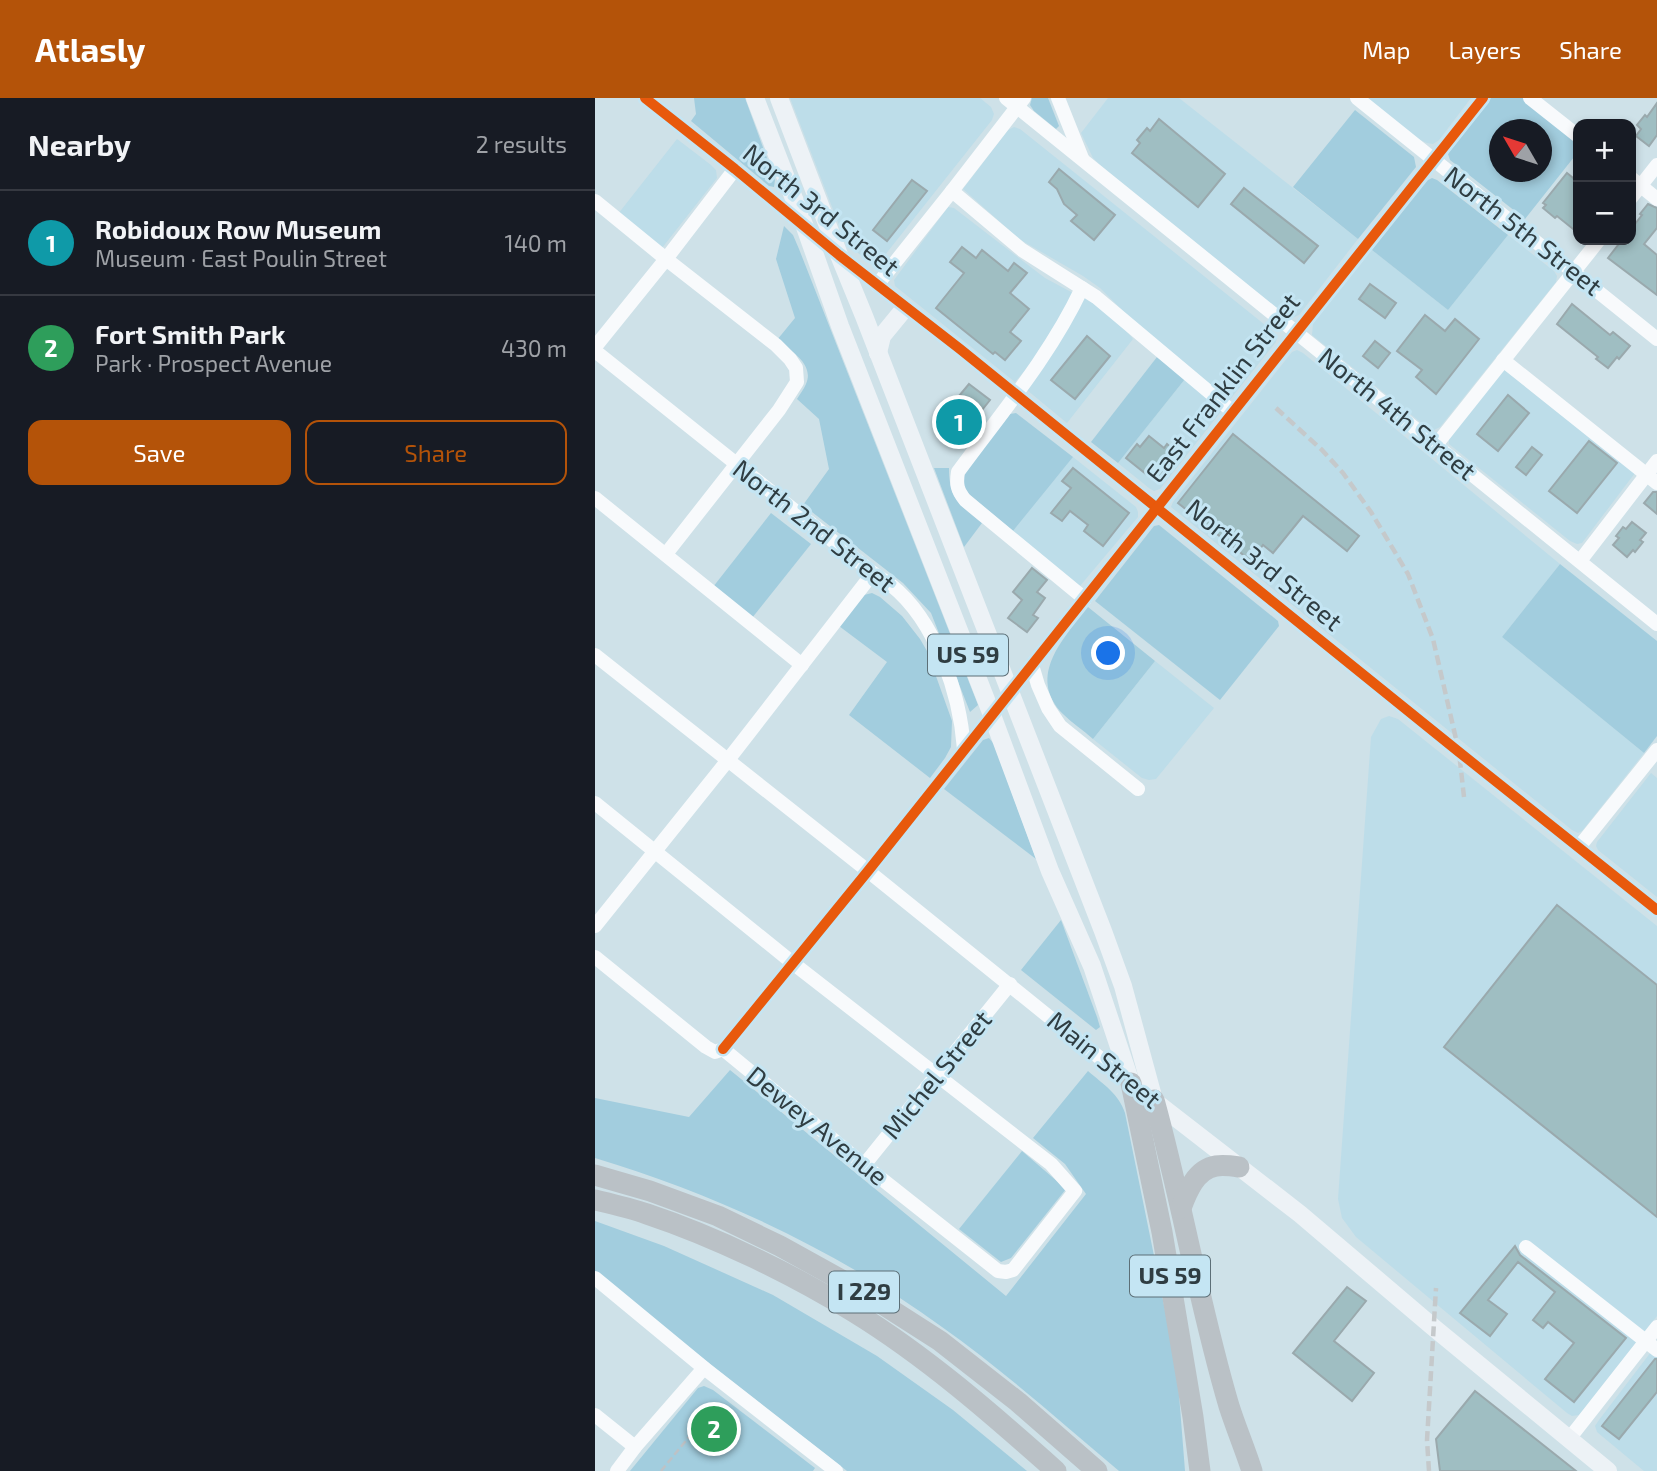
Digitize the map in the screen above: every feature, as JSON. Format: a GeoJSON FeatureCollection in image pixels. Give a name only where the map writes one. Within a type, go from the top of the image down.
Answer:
{"type":"FeatureCollection","features":[{"type":"Feature","properties":{"kind":"highway","name":"US 59"},"geometry":{"type":"LineString","coordinates":[[1131,1083],[1162,1233],[1200,1471]]}},
{"type":"Feature","properties":{"kind":"highway","name":"US 59"},"geometry":{"type":"LineString","coordinates":[[1154,1100],[1205,1317],[1226,1395],[1252,1471]]}},
{"type":"Feature","properties":{"kind":"highway"},"geometry":{"type":"LineString","coordinates":[[1181,1208],[1188,1188],[1201,1174],[1214,1166],[1239,1167]]}},
{"type":"Feature","properties":{"kind":"highway","name":"I 229"},"geometry":{"type":"LineString","coordinates":[[595,1175],[650,1191],[718,1216],[780,1246],[865,1293],[940,1341],[1018,1402],[1097,1471]]}},
{"type":"Feature","properties":{"kind":"highway","name":"I 229"},"geometry":{"type":"LineString","coordinates":[[595,1199],[647,1214],[713,1240],[772,1266],[854,1312],[925,1361],[1056,1471]]}},
{"type":"Feature","properties":{"kind":"main road","name":"US 59"},"geometry":{"type":"LineString","coordinates":[[755,98],[1050,871],[1092,966],[1131,1083]]}},
{"type":"Feature","properties":{"kind":"main road","name":"US 59"},"geometry":{"type":"LineString","coordinates":[[779,98],[1123,986],[1154,1100]]}},
{"type":"Feature","properties":{"kind":"main road"},"geometry":{"type":"LineString","coordinates":[[878,353],[882,336],[905,308]]}},
{"type":"Feature","properties":{"kind":"main road","name":"Main Street"},"geometry":{"type":"LineString","coordinates":[[1131,1083],[1300,1214],[1608,1471]]}},
{"type":"Feature","properties":{"kind":"street","name":"North 3rd Street"},"geometry":{"type":"LineString","coordinates":[[645,98],[1657,910]]}},
{"type":"Feature","properties":{"kind":"street"},"geometry":{"type":"LineString","coordinates":[[1058,98],[1082,159]]}},
{"type":"Feature","properties":{"kind":"street","name":"North 5th Street"},"geometry":{"type":"LineString","coordinates":[[1357,98],[1657,339]]}},
{"type":"Feature","properties":{"kind":"street","name":"East Franklin Street"},"geometry":{"type":"LineString","coordinates":[[723,1049],[1033,665],[1483,98]]}},
{"type":"Feature","properties":{"kind":"street"},"geometry":{"type":"LineString","coordinates":[[1530,98],[1573,132]]}},
{"type":"Feature","properties":{"kind":"street"},"geometry":{"type":"LineString","coordinates":[[877,285],[952,191],[1016,101]]}},
{"type":"Feature","properties":{"kind":"street","name":"North 4th Street"},"geometry":{"type":"LineString","coordinates":[[1016,101],[1082,159],[1657,624]]}},
{"type":"Feature","properties":{"kind":"street"},"geometry":{"type":"LineString","coordinates":[[1657,165],[1636,182],[1657,199]]}},
{"type":"Feature","properties":{"kind":"street"},"geometry":{"type":"LineString","coordinates":[[595,349],[735,169]]}},
{"type":"Feature","properties":{"kind":"street"},"geometry":{"type":"LineString","coordinates":[[952,191],[1022,250],[1096,297],[1233,412]]}},
{"type":"Feature","properties":{"kind":"street"},"geometry":{"type":"LineString","coordinates":[[595,201],[776,345],[796,368],[797,382],[779,410],[666,554]]}},
{"type":"Feature","properties":{"kind":"street"},"geometry":{"type":"LineString","coordinates":[[1436,445],[1595,245]]}},
{"type":"Feature","properties":{"kind":"street"},"geometry":{"type":"LineString","coordinates":[[1081,288],[1054,341],[1017,396],[958,472],[956,483],[958,492],[965,500],[1085,599]]}},
{"type":"Feature","properties":{"kind":"street","name":"North 2nd Street"},"geometry":{"type":"LineString","coordinates":[[595,349],[737,465],[892,586],[915,610],[928,628],[953,689],[962,725],[964,749]]}},
{"type":"Feature","properties":{"kind":"street"},"geometry":{"type":"LineString","coordinates":[[1503,360],[1652,479]]}},
{"type":"Feature","properties":{"kind":"street"},"geometry":{"type":"LineString","coordinates":[[1580,561],[1652,479],[1657,461]]}},
{"type":"Feature","properties":{"kind":"street"},"geometry":{"type":"LineString","coordinates":[[595,498],[802,665]]}},
{"type":"Feature","properties":{"kind":"street"},"geometry":{"type":"LineString","coordinates":[[595,926],[873,573]]}},
{"type":"Feature","properties":{"kind":"street","name":"Main Street"},"geometry":{"type":"LineString","coordinates":[[595,655],[1131,1083]]}},
{"type":"Feature","properties":{"kind":"street"},"geometry":{"type":"LineString","coordinates":[[1033,665],[1048,708],[1061,726],[1138,789]]}},
{"type":"Feature","properties":{"kind":"street"},"geometry":{"type":"LineString","coordinates":[[1579,847],[1652,766],[1657,750]]}},
{"type":"Feature","properties":{"kind":"street"},"geometry":{"type":"LineString","coordinates":[[595,803],[937,1076]]}},
{"type":"Feature","properties":{"kind":"street","name":"Dewey Avenue"},"geometry":{"type":"LineString","coordinates":[[595,957],[706,1047],[715,1052],[723,1049],[997,1271],[1013,1270],[1075,1191],[1051,1164],[937,1076]]}},
{"type":"Feature","properties":{"kind":"street","name":"Michel Street"},"geometry":{"type":"LineString","coordinates":[[864,1165],[1010,984]]}},
{"type":"Feature","properties":{"kind":"street"},"geometry":{"type":"LineString","coordinates":[[1526,1247],[1652,1345]]}},
{"type":"Feature","properties":{"kind":"street"},"geometry":{"type":"LineString","coordinates":[[595,1278],[704,1368],[836,1471]]}},
{"type":"Feature","properties":{"kind":"street"},"geometry":{"type":"LineString","coordinates":[[1569,1439],[1652,1345],[1657,1327]]}},
{"type":"Feature","properties":{"kind":"street"},"geometry":{"type":"LineString","coordinates":[[617,1471],[704,1368]]}},
{"type":"Feature","properties":{"kind":"street"},"geometry":{"type":"LineString","coordinates":[[595,1415],[635,1447]]}},
{"type":"Feature","properties":{"kind":"path"},"geometry":{"type":"LineString","coordinates":[[661,1471],[688,1437]]}},
{"type":"Feature","properties":{"kind":"shaded area"},"geometry":{"type":"Polygon","coordinates":[[[694,98],[745,98],[775,180],[774,187],[769,186],[691,121],[696,114],[694,98]]]}},
{"type":"Feature","properties":{"kind":"shaded area"},"geometry":{"type":"Polygon","coordinates":[[[790,98],[980,98],[991,107],[994,114],[881,260],[875,263],[849,246],[844,238],[790,98]]]}},
{"type":"Feature","properties":{"kind":"shaded area"},"geometry":{"type":"Polygon","coordinates":[[[1032,98],[1048,98],[1059,126],[1056,129],[1034,111],[1030,105],[1032,98]]]}},
{"type":"Feature","properties":{"kind":"shaded area"},"geometry":{"type":"Polygon","coordinates":[[[1108,98],[1179,98],[1358,239],[1299,315],[1292,318],[1284,314],[1093,158],[1081,133],[1108,98]]]}},
{"type":"Feature","properties":{"kind":"shaded area"},"geometry":{"type":"Polygon","coordinates":[[[1365,98],[1471,98],[1433,144],[1413,137],[1365,98]]]}},
{"type":"Feature","properties":{"kind":"shaded area"},"geometry":{"type":"Polygon","coordinates":[[[1491,98],[1526,98],[1573,136],[1573,158],[1525,219],[1450,160],[1448,154],[1491,98]]]}},
{"type":"Feature","properties":{"kind":"shaded area"},"geometry":{"type":"Polygon","coordinates":[[[1355,110],[1414,157],[1416,167],[1358,239],[1293,187],[1355,110]]]}},
{"type":"Feature","properties":{"kind":"shaded area"},"geometry":{"type":"Polygon","coordinates":[[[1014,127],[1020,129],[1274,332],[1276,342],[1228,402],[1151,339],[1100,288],[1019,239],[963,189],[1008,130],[1014,127]]]}},
{"type":"Feature","properties":{"kind":"shaded area"},"geometry":{"type":"Polygon","coordinates":[[[677,139],[711,165],[716,170],[717,178],[662,248],[618,214],[677,139]]]}},
{"type":"Feature","properties":{"kind":"shaded area"},"geometry":{"type":"Polygon","coordinates":[[[1432,178],[1508,235],[1448,310],[1372,250],[1432,178]]]}},
{"type":"Feature","properties":{"kind":"shaded area"},"geometry":{"type":"Polygon","coordinates":[[[948,207],[954,208],[1045,278],[1073,293],[1028,367],[1015,382],[895,286],[894,280],[948,207]]]}},
{"type":"Feature","properties":{"kind":"shaded area"},"geometry":{"type":"Polygon","coordinates":[[[784,226],[793,235],[799,249],[978,705],[970,712],[931,613],[903,583],[803,505],[829,469],[819,419],[797,399],[806,384],[807,370],[800,358],[777,340],[795,318],[776,259],[784,226]]]}},
{"type":"Feature","properties":{"kind":"shaded area"},"geometry":{"type":"Polygon","coordinates":[[[1508,235],[1554,271],[1556,282],[1440,427],[1429,429],[1312,335],[1313,324],[1372,250],[1448,310],[1508,235]]]}},
{"type":"Feature","properties":{"kind":"shaded area"},"geometry":{"type":"Polygon","coordinates":[[[1085,295],[1110,312],[1133,339],[1067,423],[1027,390],[1085,295]]]}},
{"type":"Feature","properties":{"kind":"shaded area"},"geometry":{"type":"Polygon","coordinates":[[[1297,350],[1560,564],[1502,637],[1644,753],[1582,831],[1578,833],[1572,830],[1171,507],[1292,352],[1297,350]]]}},
{"type":"Feature","properties":{"kind":"shaded area"},"geometry":{"type":"Polygon","coordinates":[[[1157,357],[1185,379],[1118,463],[1091,442],[1157,357]]]}},
{"type":"Feature","properties":{"kind":"shaded area"},"geometry":{"type":"Polygon","coordinates":[[[1503,369],[1635,473],[1582,543],[1570,541],[1449,444],[1449,437],[1503,369]]]}},
{"type":"Feature","properties":{"kind":"shaded area"},"geometry":{"type":"Polygon","coordinates":[[[1185,379],[1223,409],[1160,489],[1154,491],[1118,463],[1185,379]]]}},
{"type":"Feature","properties":{"kind":"shaded area"},"geometry":{"type":"Polygon","coordinates":[[[1016,413],[1073,457],[1013,531],[969,494],[962,484],[964,473],[1010,414],[1016,413]]]}},
{"type":"Feature","properties":{"kind":"shaded area"},"geometry":{"type":"Polygon","coordinates":[[[1073,457],[1136,507],[1138,512],[1138,517],[1080,586],[1013,531],[1073,457]]]}},
{"type":"Feature","properties":{"kind":"shaded area"},"geometry":{"type":"Polygon","coordinates":[[[934,468],[949,468],[953,494],[967,511],[982,523],[964,547],[934,468]]]}},
{"type":"Feature","properties":{"kind":"shaded area"},"geometry":{"type":"Polygon","coordinates":[[[771,513],[811,544],[752,618],[713,587],[771,513]]]}},
{"type":"Feature","properties":{"kind":"shaded area"},"geometry":{"type":"Polygon","coordinates":[[[1159,525],[1278,621],[1279,626],[1220,700],[1095,601],[1154,526],[1159,525]]]}},
{"type":"Feature","properties":{"kind":"shaded area"},"geometry":{"type":"Polygon","coordinates":[[[1560,564],[1657,641],[1657,736],[1644,753],[1502,637],[1560,564]]]}},
{"type":"Feature","properties":{"kind":"shaded area"},"geometry":{"type":"Polygon","coordinates":[[[872,593],[902,616],[920,639],[927,651],[952,721],[951,747],[930,778],[849,715],[887,662],[839,626],[864,595],[872,593]]]}},
{"type":"Feature","properties":{"kind":"shaded area"},"geometry":{"type":"Polygon","coordinates":[[[1088,607],[1155,661],[1093,739],[1063,714],[1052,700],[1048,686],[1048,672],[1060,644],[1088,607]]]}},
{"type":"Feature","properties":{"kind":"shaded area"},"geometry":{"type":"Polygon","coordinates":[[[1155,661],[1214,708],[1156,779],[1149,780],[1142,778],[1093,739],[1155,661]]]}},
{"type":"Feature","properties":{"kind":"shaded area"},"geometry":{"type":"Polygon","coordinates":[[[1389,716],[1398,719],[1657,926],[1657,1316],[1579,1415],[1572,1416],[1567,1413],[1356,1237],[1342,1218],[1338,1199],[1371,737],[1381,719],[1389,716]]]}},
{"type":"Feature","properties":{"kind":"shaded area"},"geometry":{"type":"Polygon","coordinates":[[[989,738],[994,744],[1036,859],[944,789],[983,740],[989,738]]]}},
{"type":"Feature","properties":{"kind":"shaded area"},"geometry":{"type":"Polygon","coordinates":[[[1651,773],[1657,778],[1657,897],[1596,846],[1651,773]]]}},
{"type":"Feature","properties":{"kind":"shaded area"},"geometry":{"type":"Polygon","coordinates":[[[1061,920],[1097,1017],[1100,1027],[1096,1030],[1021,970],[1061,920]]]}},
{"type":"Feature","properties":{"kind":"shaded area"},"geometry":{"type":"Polygon","coordinates":[[[730,1070],[1006,1296],[1086,1194],[1065,1164],[1033,1138],[1088,1071],[1105,1085],[1119,1100],[1125,1113],[1177,1369],[1185,1471],[1119,1471],[965,1344],[902,1299],[861,1274],[776,1228],[731,1208],[686,1189],[595,1158],[595,1098],[689,1117],[730,1070]]]}},
{"type":"Feature","properties":{"kind":"shaded area"},"geometry":{"type":"Polygon","coordinates":[[[1022,1151],[1066,1189],[1011,1258],[1001,1262],[959,1229],[1022,1151]]]}},
{"type":"Feature","properties":{"kind":"shaded area"},"geometry":{"type":"Polygon","coordinates":[[[595,1221],[664,1246],[773,1295],[877,1356],[953,1410],[1027,1471],[847,1471],[595,1274],[595,1221]]]}},
{"type":"Feature","properties":{"kind":"shaded area"},"geometry":{"type":"Polygon","coordinates":[[[1651,1352],[1657,1357],[1657,1471],[1644,1471],[1597,1432],[1595,1426],[1651,1352]]]}},
{"type":"Feature","properties":{"kind":"shaded area"},"geometry":{"type":"Polygon","coordinates":[[[704,1386],[713,1390],[815,1468],[813,1471],[630,1471],[698,1388],[704,1386]]]}},
{"type":"Feature","properties":{"kind":"building"},"geometry":{"type":"Polygon","coordinates":[[[1657,103],[1657,135],[1649,146],[1636,136],[1641,129],[1637,125],[1645,115],[1647,117],[1657,103]]]}},
{"type":"Feature","properties":{"kind":"building"},"geometry":{"type":"Polygon","coordinates":[[[1159,119],[1225,174],[1198,207],[1132,153],[1140,143],[1137,140],[1147,128],[1150,131],[1159,119]]]}},
{"type":"Feature","properties":{"kind":"building"},"geometry":{"type":"Polygon","coordinates":[[[1059,169],[1115,215],[1094,240],[1071,221],[1077,215],[1064,204],[1057,189],[1049,182],[1059,169]]]}},
{"type":"Feature","properties":{"kind":"building"},"geometry":{"type":"Polygon","coordinates":[[[1567,173],[1573,178],[1573,229],[1543,208],[1546,205],[1543,203],[1567,173]]]}},
{"type":"Feature","properties":{"kind":"building"},"geometry":{"type":"Polygon","coordinates":[[[912,180],[927,191],[887,241],[873,230],[912,180]]]}},
{"type":"Feature","properties":{"kind":"building"},"geometry":{"type":"Polygon","coordinates":[[[1244,188],[1318,246],[1304,263],[1231,204],[1244,188]]]}},
{"type":"Feature","properties":{"kind":"building"},"geometry":{"type":"Polygon","coordinates":[[[1648,204],[1657,208],[1657,228],[1644,244],[1657,255],[1657,295],[1608,258],[1618,245],[1636,245],[1636,223],[1642,215],[1640,214],[1648,204]]]}},
{"type":"Feature","properties":{"kind":"building"},"geometry":{"type":"Polygon","coordinates":[[[962,247],[976,258],[982,250],[1008,271],[1014,263],[1027,273],[1010,293],[1029,309],[1010,332],[1021,341],[1005,360],[995,352],[993,354],[936,308],[964,273],[950,262],[962,247]]]}},
{"type":"Feature","properties":{"kind":"building"},"geometry":{"type":"Polygon","coordinates":[[[1370,284],[1396,303],[1385,318],[1359,299],[1370,284]]]}},
{"type":"Feature","properties":{"kind":"building"},"geometry":{"type":"Polygon","coordinates":[[[1572,304],[1610,335],[1613,332],[1630,346],[1608,368],[1557,324],[1572,304]]]}},
{"type":"Feature","properties":{"kind":"building"},"geometry":{"type":"Polygon","coordinates":[[[1425,315],[1445,331],[1455,319],[1479,339],[1436,394],[1416,377],[1422,370],[1397,351],[1425,315]]]}},
{"type":"Feature","properties":{"kind":"building"},"geometry":{"type":"Polygon","coordinates":[[[1087,336],[1110,356],[1075,399],[1051,380],[1087,336]]]}},
{"type":"Feature","properties":{"kind":"building"},"geometry":{"type":"Polygon","coordinates":[[[1375,341],[1390,353],[1378,368],[1363,356],[1375,341]]]}},
{"type":"Feature","properties":{"kind":"building"},"geometry":{"type":"Polygon","coordinates":[[[969,384],[990,400],[954,445],[939,433],[955,412],[949,408],[969,384]]]}},
{"type":"Feature","properties":{"kind":"building"},"geometry":{"type":"Polygon","coordinates":[[[1508,395],[1529,413],[1498,451],[1477,434],[1508,395]]]}},
{"type":"Feature","properties":{"kind":"building"},"geometry":{"type":"Polygon","coordinates":[[[1233,434],[1359,536],[1347,551],[1303,516],[1273,553],[1263,545],[1251,561],[1178,503],[1233,434]]]}},
{"type":"Feature","properties":{"kind":"building"},"geometry":{"type":"Polygon","coordinates":[[[1149,436],[1164,448],[1167,444],[1178,454],[1156,482],[1126,458],[1137,444],[1140,447],[1149,436]]]}},
{"type":"Feature","properties":{"kind":"building"},"geometry":{"type":"Polygon","coordinates":[[[1589,441],[1617,463],[1577,513],[1549,491],[1589,441]]]}},
{"type":"Feature","properties":{"kind":"building"},"geometry":{"type":"Polygon","coordinates":[[[1532,447],[1542,455],[1526,475],[1516,467],[1532,447]]]}},
{"type":"Feature","properties":{"kind":"building"},"geometry":{"type":"Polygon","coordinates":[[[1073,468],[1129,513],[1103,546],[1084,531],[1088,525],[1070,511],[1062,521],[1051,513],[1071,488],[1062,481],[1073,468]]]}},
{"type":"Feature","properties":{"kind":"building"},"geometry":{"type":"Polygon","coordinates":[[[1653,492],[1657,492],[1657,514],[1644,503],[1653,492]]]}},
{"type":"Feature","properties":{"kind":"building"},"geometry":{"type":"Polygon","coordinates":[[[1632,522],[1646,533],[1640,540],[1643,542],[1627,557],[1613,545],[1623,527],[1626,529],[1632,522]]]}},
{"type":"Feature","properties":{"kind":"building"},"geometry":{"type":"Polygon","coordinates":[[[1032,568],[1047,580],[1037,592],[1045,598],[1033,615],[1038,618],[1027,632],[1008,618],[1022,600],[1013,592],[1032,568]]]}},
{"type":"Feature","properties":{"kind":"building"},"geometry":{"type":"Polygon","coordinates":[[[1557,905],[1657,985],[1657,1217],[1444,1047],[1557,905]]]}},
{"type":"Feature","properties":{"kind":"building"},"geometry":{"type":"Polygon","coordinates":[[[1515,1246],[1520,1255],[1626,1338],[1574,1402],[1545,1379],[1574,1343],[1548,1322],[1543,1328],[1533,1320],[1555,1292],[1518,1262],[1488,1300],[1507,1314],[1490,1336],[1460,1313],[1515,1246]]]}},
{"type":"Feature","properties":{"kind":"building"},"geometry":{"type":"Polygon","coordinates":[[[1347,1287],[1366,1301],[1334,1341],[1374,1373],[1352,1401],[1293,1353],[1347,1287]]]}},
{"type":"Feature","properties":{"kind":"building"},"geometry":{"type":"Polygon","coordinates":[[[1655,1359],[1657,1392],[1619,1439],[1602,1426],[1655,1359]]]}},
{"type":"Feature","properties":{"kind":"building"},"geometry":{"type":"Polygon","coordinates":[[[1475,1391],[1576,1471],[1440,1471],[1436,1439],[1475,1391]]]}},
{"type":"Feature","properties":{"kind":"railway"},"geometry":{"type":"LineString","coordinates":[[1276,408],[1343,473],[1371,512],[1408,574],[1433,639],[1459,752],[1464,797]]}},
{"type":"Feature","properties":{"kind":"railway"},"geometry":{"type":"LineString","coordinates":[[1429,1471],[1427,1440],[1436,1288]]}},
{"type":"Feature","properties":{"kind":"cycle path"},"geometry":{"type":"LineString","coordinates":[[645,98],[1657,910]]}},
{"type":"Feature","properties":{"kind":"cycle path"},"geometry":{"type":"LineString","coordinates":[[723,1049],[868,871],[1483,98]]}},
{"type":"Feature","properties":{"kind":"place","name":"Robidoux Row Museum"},"geometry":{"type":"Point","coordinates":[959,422]}},
{"type":"Feature","properties":{"kind":"place","name":"Fort Smith Park"},"geometry":{"type":"Point","coordinates":[714,1429]}}]}
